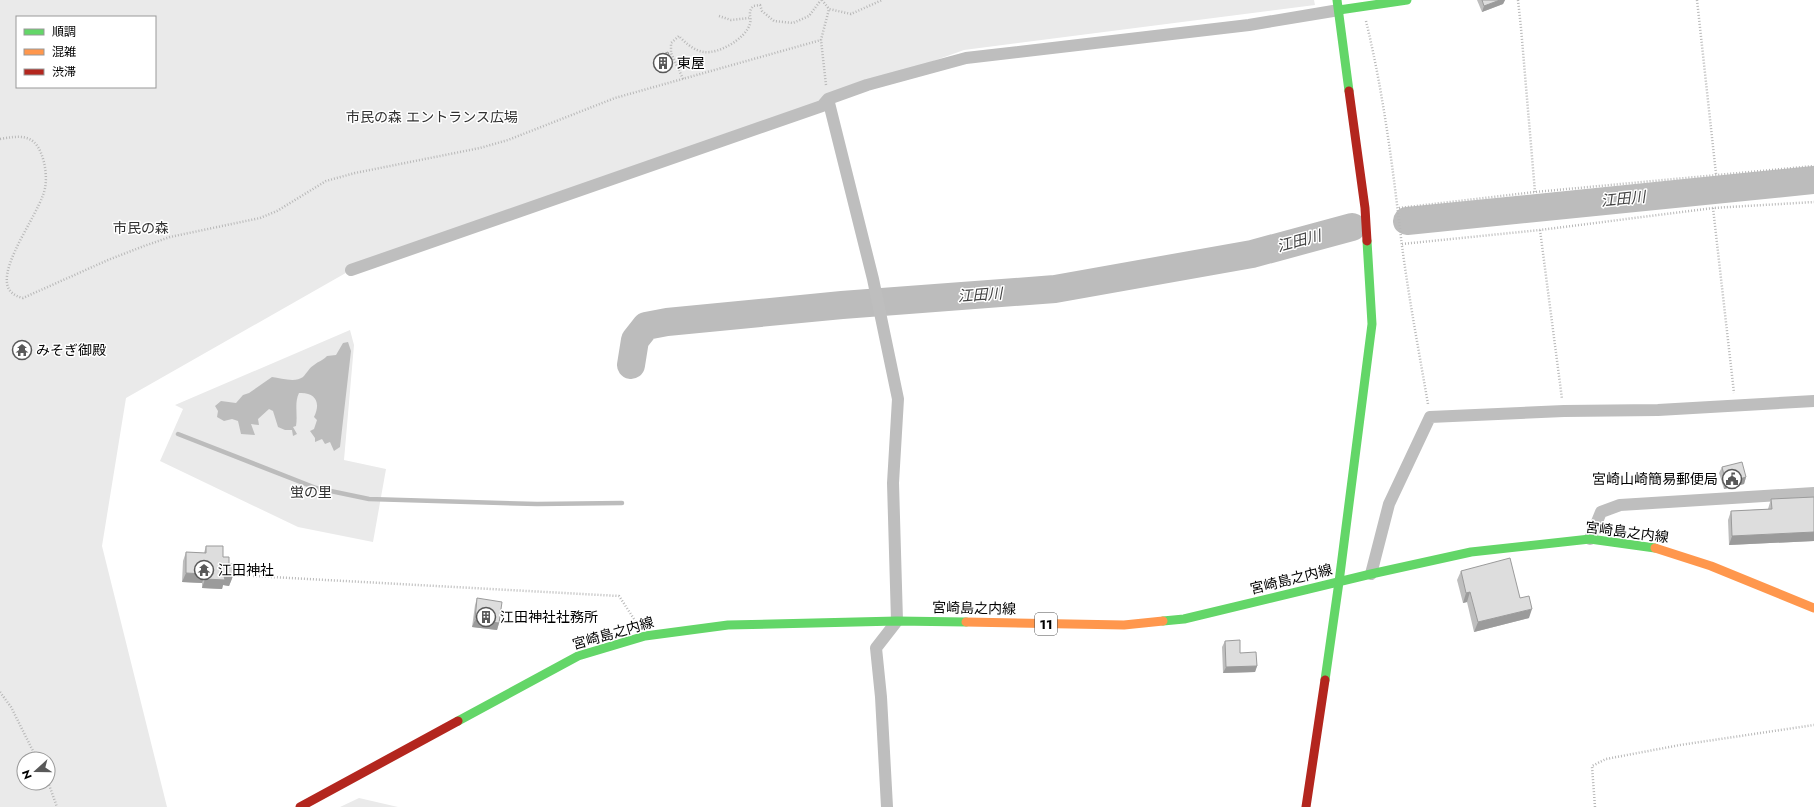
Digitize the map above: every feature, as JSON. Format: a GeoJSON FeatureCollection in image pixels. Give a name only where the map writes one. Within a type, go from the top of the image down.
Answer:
{"type":"FeatureCollection","features":[{"type":"Feature","properties":{"kind":"main road"},"geometry":{"type":"LineString","coordinates":[[1306,807],[1339,582],[1372,324],[1365,208],[1338,5],[1362,7],[1407,0]]}},
{"type":"Feature","properties":{"kind":"main road","name":"宮崎島之内線"},"geometry":{"type":"LineString","coordinates":[[300,807],[578,656],[645,636],[728,625],[898,621],[1124,625],[1184,619],[1371,574],[1472,552],[1590,539],[1662,549],[1712,566],[1814,608]]}},
{"type":"Feature","properties":{"kind":"street"},"geometry":{"type":"LineString","coordinates":[[351,270],[822,106],[828,99],[867,85],[966,58],[1249,25],[1338,5]]}},
{"type":"Feature","properties":{"kind":"street"},"geometry":{"type":"LineString","coordinates":[[828,99],[873,279],[898,399],[894,483],[898,621],[876,648],[883,727],[887,807]]}},
{"type":"Feature","properties":{"kind":"street"},"geometry":{"type":"LineString","coordinates":[[1371,574],[1389,504],[1430,417],[1564,411],[1658,410],[1814,401]]}},
{"type":"Feature","properties":{"kind":"street"},"geometry":{"type":"LineString","coordinates":[[1590,539],[1601,512],[1620,504],[1814,493]]}},
{"type":"Feature","properties":{"kind":"path"},"geometry":{"type":"LineString","coordinates":[[683,79],[672,53],[671,43],[679,36],[686,44],[704,52],[724,49],[741,36],[750,24],[749,11],[752,6],[760,5],[762,11],[774,21],[793,23],[810,16],[822,0],[829,9],[851,14],[882,0]]}},
{"type":"Feature","properties":{"kind":"path"},"geometry":{"type":"LineString","coordinates":[[1518,0],[1535,192]]}},
{"type":"Feature","properties":{"kind":"path"},"geometry":{"type":"LineString","coordinates":[[1697,0],[1716,174]]}},
{"type":"Feature","properties":{"kind":"path"},"geometry":{"type":"LineString","coordinates":[[1362,7],[1373,48],[1399,208],[1410,305],[1430,417]]}},
{"type":"Feature","properties":{"kind":"path"},"geometry":{"type":"LineString","coordinates":[[828,99],[821,40],[829,9]]}},
{"type":"Feature","properties":{"kind":"path"},"geometry":{"type":"LineString","coordinates":[[718,16],[731,20],[749,18]]}},
{"type":"Feature","properties":{"kind":"path"},"geometry":{"type":"LineString","coordinates":[[0,139],[14,137],[29,138],[36,143],[42,154],[46,174],[44,194],[8,268],[6,283],[9,290],[14,295],[23,298],[108,260],[170,237],[260,218],[277,211],[326,181],[356,173],[480,148],[508,140],[614,98],[821,40]]}},
{"type":"Feature","properties":{"kind":"path"},"geometry":{"type":"LineString","coordinates":[[1399,208],[1535,192],[1814,166]]}},
{"type":"Feature","properties":{"kind":"path"},"geometry":{"type":"LineString","coordinates":[[1402,244],[1540,230],[1713,208],[1814,202]]}},
{"type":"Feature","properties":{"kind":"path"},"geometry":{"type":"LineString","coordinates":[[1713,208],[1736,405]]}},
{"type":"Feature","properties":{"kind":"path"},"geometry":{"type":"LineString","coordinates":[[1540,230],[1564,411]]}},
{"type":"Feature","properties":{"kind":"path"},"geometry":{"type":"LineString","coordinates":[[235,575],[619,596],[645,636]]}},
{"type":"Feature","properties":{"kind":"path"},"geometry":{"type":"LineString","coordinates":[[0,692],[11,707],[33,751]]}},
{"type":"Feature","properties":{"kind":"path"},"geometry":{"type":"LineString","coordinates":[[1595,807],[1592,766],[1606,759],[1680,745],[1814,725]]}},
{"type":"Feature","properties":{"kind":"path"},"geometry":{"type":"LineString","coordinates":[[51,791],[57,807]]}},
{"type":"Feature","properties":{"kind":"green space"},"geometry":{"type":"Polygon","coordinates":[[[0,0],[1314,0],[1315,5],[964,50],[351,270],[126,398],[102,546],[167,807],[0,807],[0,0]]]}},
{"type":"Feature","properties":{"kind":"green space","name":"蛍の里"},"geometry":{"type":"Polygon","coordinates":[[[350,330],[354,345],[344,460],[386,469],[373,542],[298,527],[160,461],[183,409],[175,405],[350,330]]]}},
{"type":"Feature","properties":{"kind":"green space"},"geometry":{"type":"Polygon","coordinates":[[[359,798],[398,807],[340,807],[359,798]]]}},
{"type":"Feature","properties":{"kind":"shaded area"},"geometry":{"type":"Polygon","coordinates":[[[348,342],[351,351],[340,447],[334,451],[330,442],[325,444],[322,439],[315,442],[315,438],[310,431],[314,429],[317,420],[314,417],[317,403],[316,399],[310,394],[299,393],[297,401],[296,426],[293,427],[297,434],[293,436],[292,430],[285,430],[278,427],[273,411],[269,409],[258,419],[259,425],[251,424],[255,435],[241,434],[238,421],[232,419],[224,421],[217,417],[218,411],[215,406],[221,401],[236,403],[243,395],[249,393],[272,377],[292,380],[300,379],[312,366],[327,356],[336,355],[343,343],[348,342]]]}},
{"type":"Feature","properties":{"kind":"building"},"geometry":{"type":"Polygon","coordinates":[[[1482,0],[1500,0],[1484,6],[1482,0]]]}},
{"type":"Feature","properties":{"kind":"building","name":"東屋"},"geometry":{"type":"Polygon","coordinates":[[[668,52],[672,63],[661,68],[656,57],[668,52]]]}},
{"type":"Feature","properties":{"kind":"building"},"geometry":{"type":"Polygon","coordinates":[[[1742,462],[1746,477],[1726,483],[1722,467],[1742,462]]]}},
{"type":"Feature","properties":{"kind":"building"},"geometry":{"type":"Polygon","coordinates":[[[1814,497],[1814,532],[1732,536],[1731,511],[1772,509],[1771,499],[1814,497]]]}},
{"type":"Feature","properties":{"kind":"building"},"geometry":{"type":"Polygon","coordinates":[[[206,546],[223,546],[223,557],[229,557],[229,564],[233,564],[233,576],[224,576],[225,580],[205,579],[205,574],[186,573],[186,552],[206,553],[206,546]]]}},
{"type":"Feature","properties":{"kind":"building"},"geometry":{"type":"Polygon","coordinates":[[[1510,558],[1520,598],[1529,596],[1532,609],[1478,622],[1470,592],[1466,593],[1461,571],[1510,558]]]}},
{"type":"Feature","properties":{"kind":"building","name":"江田神社社務所"},"geometry":{"type":"Polygon","coordinates":[[[477,598],[502,602],[499,623],[475,620],[477,598]]]}},
{"type":"Feature","properties":{"kind":"building"},"geometry":{"type":"Polygon","coordinates":[[[1240,640],[1240,653],[1256,652],[1257,666],[1226,667],[1225,641],[1240,640]]]}},
{"type":"Feature","properties":{"kind":"waterway","name":"江田川"},"geometry":{"type":"LineString","coordinates":[[1407,221],[1814,180]]}},
{"type":"Feature","properties":{"kind":"waterway","name":"江田川"},"geometry":{"type":"LineString","coordinates":[[631,365],[635,340],[646,326],[667,322],[842,305],[1055,289],[1252,254],[1352,227]]}},
{"type":"Feature","properties":{"kind":"waterway"},"geometry":{"type":"LineString","coordinates":[[178,434],[316,488],[369,499],[537,504],[622,503]]}},
{"type":"Feature","properties":{"kind":"traffic: fast"},"geometry":{"type":"LineString","coordinates":[[1337,0],[1349,91]]}},
{"type":"Feature","properties":{"kind":"traffic: fast"},"geometry":{"type":"LineString","coordinates":[[1339,10],[1407,0]]}},
{"type":"Feature","properties":{"kind":"traffic: fast"},"geometry":{"type":"LineString","coordinates":[[1325,680],[1372,324],[1367,241]]}},
{"type":"Feature","properties":{"kind":"traffic: fast"},"geometry":{"type":"LineString","coordinates":[[1163,621],[1184,619],[1371,574],[1471,552],[1590,539],[1655,548]]}},
{"type":"Feature","properties":{"kind":"traffic: fast"},"geometry":{"type":"LineString","coordinates":[[458,721],[578,656],[645,636],[728,625],[897,621],[966,622]]}},
{"type":"Feature","properties":{"kind":"traffic: slow"},"geometry":{"type":"LineString","coordinates":[[1655,548],[1711,566],[1814,608]]}},
{"type":"Feature","properties":{"kind":"traffic: slow"},"geometry":{"type":"LineString","coordinates":[[966,622],[1124,625],[1163,621]]}},
{"type":"Feature","properties":{"kind":"traffic: jam"},"geometry":{"type":"LineString","coordinates":[[1349,91],[1365,208],[1367,241]]}},
{"type":"Feature","properties":{"kind":"traffic: jam"},"geometry":{"type":"LineString","coordinates":[[1306,807],[1325,680]]}},
{"type":"Feature","properties":{"kind":"traffic: jam"},"geometry":{"type":"LineString","coordinates":[[300,807],[458,721]]}},
{"type":"Feature","properties":{"kind":"place","name":"東屋"},"geometry":{"type":"Point","coordinates":[663,63]}},
{"type":"Feature","properties":{"kind":"place","name":"みそぎ御殿"},"geometry":{"type":"Point","coordinates":[22,350]}},
{"type":"Feature","properties":{"kind":"place","name":"宮崎山崎簡易郵便局"},"geometry":{"type":"Point","coordinates":[1732,479]}},
{"type":"Feature","properties":{"kind":"place","name":"江田神社"},"geometry":{"type":"Point","coordinates":[204,570]}},
{"type":"Feature","properties":{"kind":"place","name":"江田神社社務所"},"geometry":{"type":"Point","coordinates":[486,617]}},
{"type":"Feature","properties":{"kind":"park label","name":"市民の森 エントランス広場"},"geometry":{"type":"Point","coordinates":[432,117]}},
{"type":"Feature","properties":{"kind":"park label","name":"市民の森"},"geometry":{"type":"Point","coordinates":[141,228]}}]}
